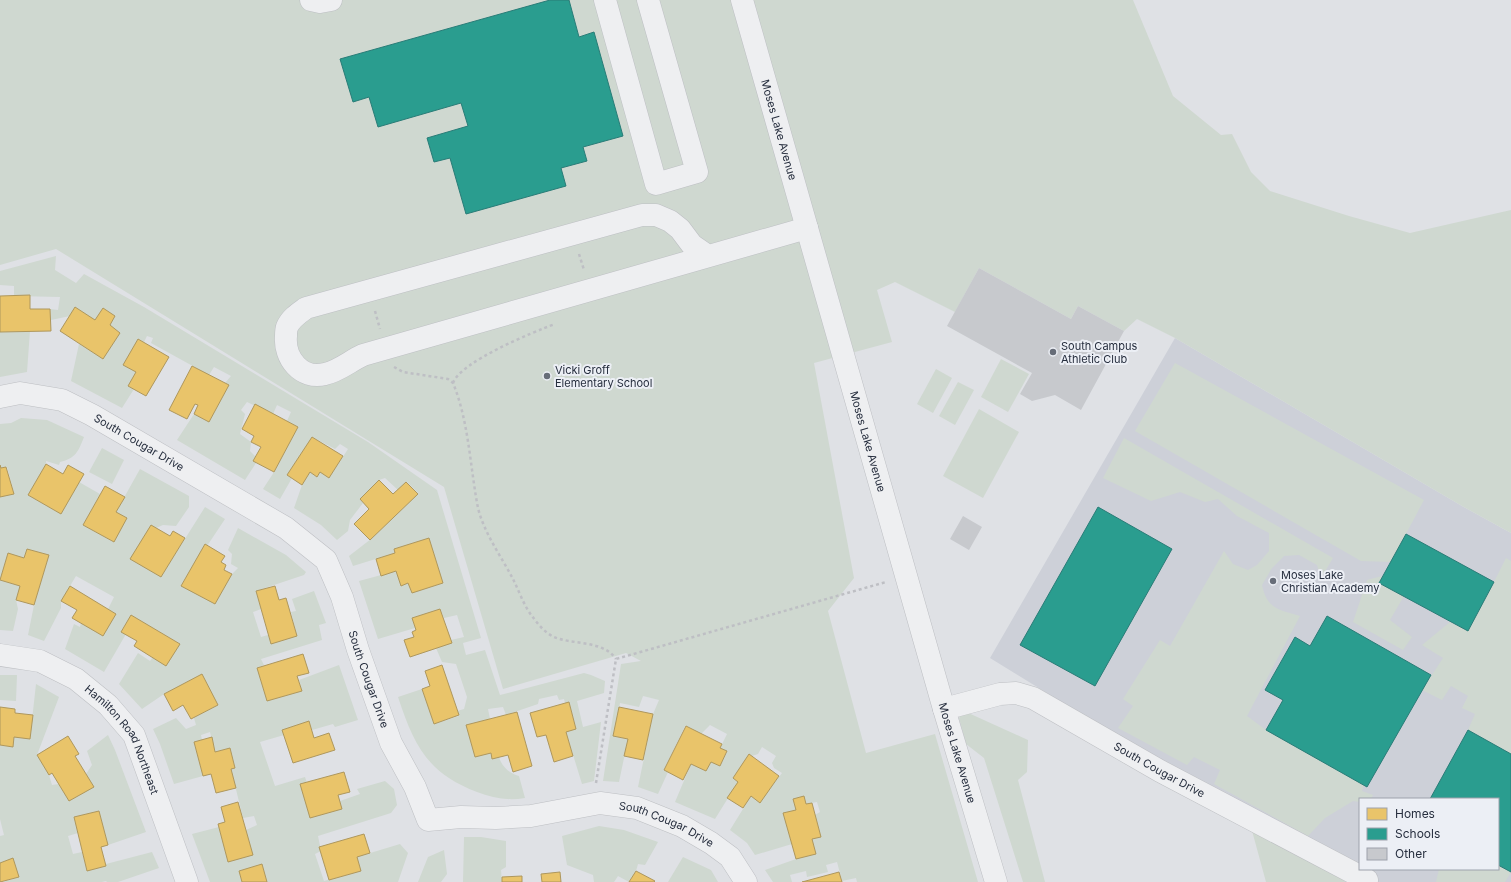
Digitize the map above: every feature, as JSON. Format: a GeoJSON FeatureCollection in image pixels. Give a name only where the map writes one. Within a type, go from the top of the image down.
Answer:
{"type":"FeatureCollection","features":[{"type":"Feature","properties":{"kind":"street"},"geometry":{"type":"LineString","coordinates":[[311,0],[320,2],[331,0]]}},
{"type":"Feature","properties":{"kind":"street"},"geometry":{"type":"LineString","coordinates":[[605,0],[656,184],[697,172],[648,0]]}},
{"type":"Feature","properties":{"kind":"street","name":"Moses Lake Avenue"},"geometry":{"type":"LineString","coordinates":[[742,0],[944,709],[996,882]]}},
{"type":"Feature","properties":{"kind":"street"},"geometry":{"type":"LineString","coordinates":[[708,256],[692,245],[680,229],[670,221],[656,215],[642,215],[306,308],[295,316],[286,328],[285,344],[289,359],[300,370],[312,375],[324,375],[363,355],[386,348],[807,228]]}},
{"type":"Feature","properties":{"kind":"street","name":"South Cougar Drive"},"geometry":{"type":"LineString","coordinates":[[0,397],[20,393],[62,400],[92,415],[286,528],[326,560],[342,597],[358,650],[391,744],[415,787],[428,820],[461,817],[496,818],[531,816],[600,803],[637,808],[675,823],[711,843],[730,857],[746,882]]}},
{"type":"Feature","properties":{"kind":"street","name":"Hamilton Road Northeast"},"geometry":{"type":"LineString","coordinates":[[0,655],[40,661],[76,679],[108,705],[134,735],[187,882]]}},
{"type":"Feature","properties":{"kind":"street","name":"South Cougar Drive"},"geometry":{"type":"LineString","coordinates":[[944,709],[1000,694],[1016,693],[1032,698],[1160,771],[1367,880],[1366,882]]}},
{"type":"Feature","properties":{"kind":"path"},"geometry":{"type":"LineString","coordinates":[[370,291],[390,364],[396,370],[448,379],[453,383],[466,433],[479,509],[484,525],[513,578],[530,614],[541,628],[553,637],[604,648],[612,653],[616,658],[596,784]]}},
{"type":"Feature","properties":{"kind":"path"},"geometry":{"type":"LineString","coordinates":[[616,658],[906,577]]}},
{"type":"Feature","properties":{"kind":"shaded area","name":"Vicki Groff Elementary School"},"geometry":{"type":"Polygon","coordinates":[[[0,0],[1133,0],[1173,96],[1221,135],[1232,134],[1251,172],[1270,191],[1349,216],[1410,233],[1511,210],[1511,533],[1462,506],[1175,338],[1137,319],[1124,331],[1078,306],[1071,319],[979,268],[955,312],[895,282],[877,290],[892,342],[814,363],[854,578],[828,611],[866,753],[935,734],[978,882],[857,882],[856,878],[842,881],[837,862],[826,865],[828,872],[807,877],[806,871],[790,875],[792,882],[773,882],[765,870],[796,859],[816,854],[812,839],[821,836],[815,815],[820,812],[817,802],[806,804],[804,796],[793,799],[796,810],[784,813],[792,844],[755,855],[747,843],[730,830],[751,796],[760,802],[782,773],[774,768],[772,763],[776,756],[762,747],[758,754],[752,756],[749,755],[733,778],[738,782],[715,819],[675,802],[691,764],[706,771],[711,762],[720,766],[727,752],[720,748],[727,734],[710,725],[701,734],[685,726],[664,770],[668,772],[658,794],[638,787],[653,714],[659,700],[643,696],[639,707],[620,703],[613,736],[628,739],[619,782],[603,781],[621,664],[641,661],[626,653],[503,689],[444,487],[56,249],[0,265],[0,0]]]}},
{"type":"Feature","properties":{"kind":"shaded area"},"geometry":{"type":"Polygon","coordinates":[[[56,256],[55,270],[76,283],[84,274],[144,307],[368,442],[437,490],[481,638],[463,643],[466,655],[485,650],[500,695],[584,673],[605,681],[604,693],[577,701],[583,727],[601,722],[594,781],[582,784],[566,732],[576,728],[569,702],[565,703],[564,699],[559,700],[557,695],[539,699],[538,704],[506,715],[503,707],[488,709],[490,719],[467,725],[475,757],[491,753],[492,759],[499,757],[506,769],[519,776],[525,798],[506,799],[483,794],[446,776],[434,766],[417,743],[398,697],[422,689],[434,724],[459,716],[457,711],[464,709],[467,697],[456,664],[442,662],[436,648],[451,640],[464,637],[457,615],[444,618],[440,609],[412,618],[415,628],[378,639],[359,581],[396,571],[401,585],[408,583],[412,593],[443,583],[429,538],[394,549],[395,553],[353,566],[349,556],[371,539],[418,493],[407,482],[398,490],[385,478],[379,480],[360,499],[363,503],[350,520],[348,531],[337,540],[321,525],[294,508],[302,485],[310,472],[317,477],[320,472],[329,478],[348,449],[340,444],[335,449],[312,437],[287,475],[292,478],[280,499],[263,489],[274,472],[298,427],[287,421],[291,412],[277,405],[273,414],[247,402],[241,410],[245,414],[240,434],[251,442],[250,451],[256,457],[256,463],[245,480],[177,440],[194,414],[209,422],[229,385],[225,383],[231,376],[214,367],[209,375],[151,343],[153,338],[147,336],[144,342],[138,339],[124,365],[136,372],[128,386],[134,389],[122,408],[71,381],[79,344],[103,359],[120,333],[110,325],[115,316],[103,308],[95,320],[70,316],[51,320],[50,309],[58,310],[60,297],[14,296],[14,286],[0,285],[0,271],[56,256]]]}},
{"type":"Feature","properties":{"kind":"shaded area"},"geometry":{"type":"Polygon","coordinates":[[[30,331],[27,372],[0,377],[0,332],[30,331]]]}},
{"type":"Feature","properties":{"kind":"shaded area","name":"Moses Lake Christian Academy"},"geometry":{"type":"Polygon","coordinates":[[[1175,338],[1462,506],[1511,533],[1511,882],[1355,882],[990,658],[1175,338]]]}},
{"type":"Feature","properties":{"kind":"shaded area"},"geometry":{"type":"Polygon","coordinates":[[[1001,359],[1029,374],[1008,412],[981,397],[1001,359]]]}},
{"type":"Feature","properties":{"kind":"shaded area"},"geometry":{"type":"Polygon","coordinates":[[[1175,363],[1424,500],[1391,562],[1361,561],[1135,431],[1175,363]]]}},
{"type":"Feature","properties":{"kind":"shaded area"},"geometry":{"type":"Polygon","coordinates":[[[936,369],[952,378],[933,413],[917,404],[936,369]]]}},
{"type":"Feature","properties":{"kind":"shaded area"},"geometry":{"type":"Polygon","coordinates":[[[958,382],[974,390],[955,425],[939,416],[958,382]]]}},
{"type":"Feature","properties":{"kind":"shaded area"},"geometry":{"type":"Polygon","coordinates":[[[979,409],[1019,432],[983,498],[943,476],[979,409]]]}},
{"type":"Feature","properties":{"kind":"shaded area"},"geometry":{"type":"Polygon","coordinates":[[[21,418],[47,420],[84,437],[76,454],[70,459],[60,462],[59,465],[46,461],[46,464],[28,495],[61,514],[79,482],[100,494],[83,525],[113,542],[116,512],[140,469],[189,496],[189,507],[176,526],[163,525],[156,528],[131,559],[161,577],[205,507],[225,519],[207,546],[205,545],[181,585],[215,604],[232,574],[238,568],[231,564],[232,554],[228,550],[238,528],[286,555],[306,572],[304,575],[256,591],[261,609],[253,612],[261,637],[268,635],[271,643],[297,636],[291,612],[296,611],[292,599],[314,591],[326,623],[319,625],[322,640],[261,659],[264,665],[257,668],[267,701],[302,691],[299,680],[339,665],[358,720],[335,727],[333,724],[312,730],[309,721],[282,730],[284,735],[260,742],[275,786],[305,777],[307,783],[301,785],[310,818],[342,809],[340,801],[360,794],[357,789],[385,781],[394,789],[397,805],[391,813],[318,836],[321,851],[315,854],[324,881],[361,871],[357,857],[400,844],[408,853],[398,882],[267,882],[262,864],[239,871],[242,882],[210,882],[192,834],[219,827],[228,861],[246,830],[257,825],[254,816],[243,818],[231,769],[235,768],[230,748],[215,752],[210,732],[201,735],[202,740],[194,742],[203,776],[174,784],[153,729],[176,718],[186,729],[196,725],[194,718],[218,705],[202,674],[164,694],[142,709],[119,684],[138,653],[150,661],[153,657],[179,643],[131,615],[121,631],[126,634],[104,672],[65,649],[74,624],[80,627],[81,623],[103,636],[116,614],[108,609],[114,597],[76,576],[61,601],[61,608],[44,641],[28,635],[34,605],[49,555],[27,549],[24,558],[8,553],[0,580],[0,497],[14,493],[7,467],[1,468],[0,465],[0,424],[11,423],[21,418]]]}},
{"type":"Feature","properties":{"kind":"shaded area"},"geometry":{"type":"Polygon","coordinates":[[[1124,438],[1333,558],[1321,578],[1317,565],[1299,555],[1284,556],[1272,568],[1262,585],[1264,593],[1271,604],[1280,610],[1300,616],[1247,716],[1266,730],[1364,785],[1362,791],[1373,795],[1372,798],[1359,798],[1359,802],[1353,801],[1325,818],[1308,836],[1214,784],[1220,770],[1194,757],[1187,765],[1118,728],[1133,706],[1123,699],[1160,640],[1170,646],[1224,551],[1233,564],[1248,570],[1257,565],[1269,551],[1269,533],[1237,516],[1218,499],[1205,502],[1180,492],[1151,501],[1103,478],[1124,438]]]}},
{"type":"Feature","properties":{"kind":"shaded area"},"geometry":{"type":"Polygon","coordinates":[[[102,448],[124,460],[112,484],[89,472],[102,448]]]}},
{"type":"Feature","properties":{"kind":"shaded area"},"geometry":{"type":"Polygon","coordinates":[[[1506,558],[1511,561],[1511,754],[1468,730],[1475,714],[1462,708],[1468,696],[1451,686],[1442,700],[1422,690],[1443,658],[1422,645],[1450,622],[1468,631],[1506,558]]]}},
{"type":"Feature","properties":{"kind":"shaded area"},"geometry":{"type":"Polygon","coordinates":[[[1382,576],[1379,583],[1404,596],[1390,620],[1412,637],[1403,650],[1353,622],[1367,580],[1382,576]]]}},
{"type":"Feature","properties":{"kind":"shaded area"},"geometry":{"type":"Polygon","coordinates":[[[0,580],[20,586],[16,600],[18,609],[13,631],[0,630],[0,580]]]}},
{"type":"Feature","properties":{"kind":"shaded area"},"geometry":{"type":"Polygon","coordinates":[[[0,675],[17,675],[16,701],[0,700],[0,675]]]}},
{"type":"Feature","properties":{"kind":"shaded area"},"geometry":{"type":"Polygon","coordinates":[[[36,684],[59,697],[37,755],[49,775],[52,785],[59,784],[69,801],[93,787],[86,774],[92,765],[87,751],[108,735],[146,832],[108,845],[99,811],[74,817],[78,833],[68,836],[73,854],[82,852],[87,871],[106,866],[106,864],[152,852],[159,868],[118,882],[3,882],[19,877],[13,859],[0,863],[0,836],[4,835],[0,819],[0,745],[13,747],[14,737],[30,738],[36,684]]]}},
{"type":"Feature","properties":{"kind":"shaded area"},"geometry":{"type":"Polygon","coordinates":[[[964,711],[1028,740],[1027,772],[1018,780],[1045,882],[1023,882],[984,758],[966,744],[959,718],[964,711]]]}},
{"type":"Feature","properties":{"kind":"shaded area"},"geometry":{"type":"Polygon","coordinates":[[[599,826],[624,830],[658,842],[645,865],[638,864],[636,871],[629,882],[618,876],[614,882],[594,882],[593,875],[567,865],[562,836],[599,826]]]}},
{"type":"Feature","properties":{"kind":"shaded area"},"geometry":{"type":"Polygon","coordinates":[[[1251,827],[1335,875],[1346,882],[1266,882],[1251,827]]]}},
{"type":"Feature","properties":{"kind":"shaded area"},"geometry":{"type":"Polygon","coordinates":[[[464,837],[481,837],[506,841],[506,867],[501,870],[502,882],[463,882],[464,837]]]}},
{"type":"Feature","properties":{"kind":"shaded area"},"geometry":{"type":"Polygon","coordinates":[[[444,850],[447,874],[441,882],[418,882],[428,857],[444,850]]]}},
{"type":"Feature","properties":{"kind":"shaded area"},"geometry":{"type":"Polygon","coordinates":[[[683,857],[711,870],[718,882],[668,882],[683,857]]]}},
{"type":"Feature","properties":{"kind":"shaded area"},"geometry":{"type":"Polygon","coordinates":[[[1499,866],[1511,872],[1505,882],[1436,882],[1439,870],[1499,870],[1499,866]]]}},
{"type":"Feature","properties":{"kind":"building: Homes"},"geometry":{"type":"Polygon","coordinates":[[[30,295],[30,309],[50,309],[51,331],[0,332],[0,296],[30,295]]]}},
{"type":"Feature","properties":{"kind":"building: Homes"},"geometry":{"type":"Polygon","coordinates":[[[75,307],[95,320],[103,308],[115,316],[110,325],[120,333],[103,359],[60,331],[75,307]]]}},
{"type":"Feature","properties":{"kind":"building: Homes"},"geometry":{"type":"Polygon","coordinates":[[[138,339],[169,357],[146,396],[128,386],[136,372],[123,365],[138,339]]]}},
{"type":"Feature","properties":{"kind":"building: Homes"},"geometry":{"type":"Polygon","coordinates":[[[192,366],[229,385],[209,422],[194,414],[198,405],[195,404],[187,419],[169,410],[192,366]]]}},
{"type":"Feature","properties":{"kind":"building: Homes"},"geometry":{"type":"Polygon","coordinates":[[[255,404],[298,427],[274,472],[253,461],[261,447],[251,442],[254,436],[242,429],[255,404]]]}},
{"type":"Feature","properties":{"kind":"building: Homes"},"geometry":{"type":"Polygon","coordinates":[[[312,437],[343,456],[329,478],[320,472],[317,477],[310,472],[302,485],[287,475],[312,437]]]}},
{"type":"Feature","properties":{"kind":"building: Homes"},"geometry":{"type":"Polygon","coordinates":[[[46,464],[63,474],[68,465],[84,474],[61,514],[28,495],[46,464]]]}},
{"type":"Feature","properties":{"kind":"building: Homes"},"geometry":{"type":"Polygon","coordinates":[[[0,465],[1,468],[6,467],[14,494],[0,497],[0,465]]]}},
{"type":"Feature","properties":{"kind":"building: Homes"},"geometry":{"type":"Polygon","coordinates":[[[379,480],[393,494],[406,482],[418,494],[370,540],[354,524],[369,509],[360,499],[379,480]]]}},
{"type":"Feature","properties":{"kind":"building: Homes"},"geometry":{"type":"Polygon","coordinates":[[[105,486],[125,497],[116,512],[127,518],[114,542],[83,525],[105,486]]]}},
{"type":"Feature","properties":{"kind":"building: Homes"},"geometry":{"type":"Polygon","coordinates":[[[151,525],[170,536],[173,531],[185,538],[161,577],[130,559],[151,525]]]}},
{"type":"Feature","properties":{"kind":"building: Homes"},"geometry":{"type":"Polygon","coordinates":[[[429,538],[443,583],[412,593],[408,583],[401,586],[396,571],[381,576],[376,559],[395,553],[394,549],[429,538]]]}},
{"type":"Feature","properties":{"kind":"building: Homes"},"geometry":{"type":"Polygon","coordinates":[[[205,544],[225,556],[221,562],[226,565],[224,570],[232,574],[215,604],[181,586],[205,544]]]}},
{"type":"Feature","properties":{"kind":"building: Homes"},"geometry":{"type":"Polygon","coordinates":[[[27,549],[49,555],[34,605],[16,600],[20,586],[0,580],[8,553],[24,558],[27,549]]]}},
{"type":"Feature","properties":{"kind":"building: Homes"},"geometry":{"type":"Polygon","coordinates":[[[70,586],[116,614],[103,636],[72,618],[77,610],[61,601],[70,586]]]}},
{"type":"Feature","properties":{"kind":"building: Homes"},"geometry":{"type":"Polygon","coordinates":[[[275,586],[279,600],[286,598],[297,636],[271,644],[256,591],[275,586]]]}},
{"type":"Feature","properties":{"kind":"building: Homes"},"geometry":{"type":"Polygon","coordinates":[[[440,609],[452,643],[410,657],[404,640],[414,637],[412,632],[416,630],[412,618],[440,609]]]}},
{"type":"Feature","properties":{"kind":"building: Homes"},"geometry":{"type":"Polygon","coordinates":[[[131,615],[180,644],[166,666],[134,646],[137,641],[121,632],[131,615]]]}},
{"type":"Feature","properties":{"kind":"building: Homes"},"geometry":{"type":"Polygon","coordinates":[[[303,654],[309,673],[297,676],[302,691],[267,701],[257,668],[303,654]]]}},
{"type":"Feature","properties":{"kind":"building: Homes"},"geometry":{"type":"Polygon","coordinates":[[[442,665],[459,715],[434,724],[422,689],[430,686],[425,671],[442,665]]]}},
{"type":"Feature","properties":{"kind":"building: Homes"},"geometry":{"type":"Polygon","coordinates":[[[202,674],[218,705],[191,719],[183,705],[173,711],[164,694],[202,674]]]}},
{"type":"Feature","properties":{"kind":"building: Homes"},"geometry":{"type":"Polygon","coordinates":[[[569,702],[576,729],[566,732],[573,756],[554,762],[546,735],[537,737],[530,713],[569,702]]]}},
{"type":"Feature","properties":{"kind":"building: Homes"},"geometry":{"type":"Polygon","coordinates":[[[0,707],[15,709],[15,713],[33,715],[30,739],[14,737],[13,747],[0,745],[0,707]]]}},
{"type":"Feature","properties":{"kind":"building: Homes"},"geometry":{"type":"Polygon","coordinates":[[[619,707],[653,714],[643,760],[624,756],[628,739],[613,736],[619,707]]]}},
{"type":"Feature","properties":{"kind":"building: Homes"},"geometry":{"type":"Polygon","coordinates":[[[517,712],[532,766],[513,772],[508,755],[492,759],[491,753],[475,757],[466,725],[517,712]]]}},
{"type":"Feature","properties":{"kind":"building: Homes"},"geometry":{"type":"Polygon","coordinates":[[[309,721],[314,738],[329,733],[335,750],[293,763],[282,730],[309,721]]]}},
{"type":"Feature","properties":{"kind":"building: Homes"},"geometry":{"type":"Polygon","coordinates":[[[686,726],[722,744],[720,748],[727,751],[720,766],[711,762],[706,771],[691,764],[683,780],[664,770],[686,726]]]}},
{"type":"Feature","properties":{"kind":"building: Homes"},"geometry":{"type":"Polygon","coordinates":[[[68,736],[79,754],[75,756],[94,787],[69,801],[52,773],[49,775],[37,755],[68,736]]]}},
{"type":"Feature","properties":{"kind":"building: Homes"},"geometry":{"type":"Polygon","coordinates":[[[212,737],[215,752],[230,748],[235,768],[231,769],[236,788],[216,793],[211,774],[203,776],[194,742],[212,737]]]}},
{"type":"Feature","properties":{"kind":"building: Homes"},"geometry":{"type":"Polygon","coordinates":[[[749,754],[779,776],[760,803],[751,796],[743,808],[727,798],[738,782],[733,778],[749,754]]]}},
{"type":"Feature","properties":{"kind":"building: Homes"},"geometry":{"type":"Polygon","coordinates":[[[344,772],[350,792],[338,795],[342,809],[310,818],[300,784],[344,772]]]}},
{"type":"Feature","properties":{"kind":"building: Homes"},"geometry":{"type":"Polygon","coordinates":[[[804,796],[806,804],[812,803],[821,837],[812,839],[816,854],[796,859],[783,813],[796,810],[793,799],[804,796]]]}},
{"type":"Feature","properties":{"kind":"building: Homes"},"geometry":{"type":"Polygon","coordinates":[[[238,802],[253,855],[228,862],[218,824],[225,822],[221,807],[238,802]]]}},
{"type":"Feature","properties":{"kind":"building: Homes"},"geometry":{"type":"Polygon","coordinates":[[[99,811],[108,845],[101,847],[106,866],[87,871],[74,817],[99,811]]]}},
{"type":"Feature","properties":{"kind":"building: Homes"},"geometry":{"type":"Polygon","coordinates":[[[364,834],[370,853],[357,857],[361,871],[329,880],[319,847],[364,834]]]}},
{"type":"Feature","properties":{"kind":"building: Homes"},"geometry":{"type":"Polygon","coordinates":[[[13,858],[19,877],[0,882],[0,863],[13,858]]]}},
{"type":"Feature","properties":{"kind":"building: Homes"},"geometry":{"type":"Polygon","coordinates":[[[262,864],[267,882],[242,882],[239,871],[262,864]]]}},
{"type":"Feature","properties":{"kind":"building: Homes"},"geometry":{"type":"Polygon","coordinates":[[[636,871],[655,881],[629,882],[636,871]]]}},
{"type":"Feature","properties":{"kind":"building: Homes"},"geometry":{"type":"Polygon","coordinates":[[[560,872],[561,882],[542,882],[541,874],[560,872]]]}},
{"type":"Feature","properties":{"kind":"building: Homes"},"geometry":{"type":"Polygon","coordinates":[[[839,872],[842,882],[802,882],[839,872]]]}},
{"type":"Feature","properties":{"kind":"building: Homes"},"geometry":{"type":"Polygon","coordinates":[[[522,876],[522,882],[502,882],[502,877],[522,876]]]}},
{"type":"Feature","properties":{"kind":"building: Schools"},"geometry":{"type":"Polygon","coordinates":[[[550,0],[569,0],[579,37],[594,32],[623,136],[583,147],[587,161],[561,168],[566,186],[466,214],[450,158],[434,162],[427,138],[468,126],[461,103],[378,127],[369,97],[353,102],[340,59],[550,0]]]}},
{"type":"Feature","properties":{"kind":"building: Schools"},"geometry":{"type":"Polygon","coordinates":[[[1098,507],[1172,549],[1095,686],[1020,645],[1098,507]]]}},
{"type":"Feature","properties":{"kind":"building: Schools"},"geometry":{"type":"Polygon","coordinates":[[[1406,534],[1494,582],[1468,631],[1379,583],[1406,534]]]}},
{"type":"Feature","properties":{"kind":"building: Schools"},"geometry":{"type":"Polygon","coordinates":[[[1327,616],[1431,675],[1367,787],[1266,730],[1283,700],[1265,690],[1295,637],[1310,646],[1327,616]]]}},
{"type":"Feature","properties":{"kind":"building: Schools"},"geometry":{"type":"Polygon","coordinates":[[[1468,730],[1511,754],[1511,872],[1499,866],[1499,798],[1431,798],[1468,730]]]}},
{"type":"Feature","properties":{"kind":"building: Other","name":"South Campus Athletic Club"},"geometry":{"type":"Polygon","coordinates":[[[979,268],[1071,319],[1078,306],[1124,331],[1081,410],[1055,395],[1032,401],[1020,394],[1032,373],[947,326],[979,268]]]}},
{"type":"Feature","properties":{"kind":"building: Other"},"geometry":{"type":"Polygon","coordinates":[[[963,516],[982,527],[969,550],[950,539],[963,516]]]}},
{"type":"Feature","properties":{"kind":"place","name":"South Campus Athletic Club"},"geometry":{"type":"Point","coordinates":[1053,352]}},
{"type":"Feature","properties":{"kind":"place","name":"Vicki Groff Elementary School"},"geometry":{"type":"Point","coordinates":[547,376]}},
{"type":"Feature","properties":{"kind":"place","name":"Moses Lake Christian Academy"},"geometry":{"type":"Point","coordinates":[1273,581]}}]}
